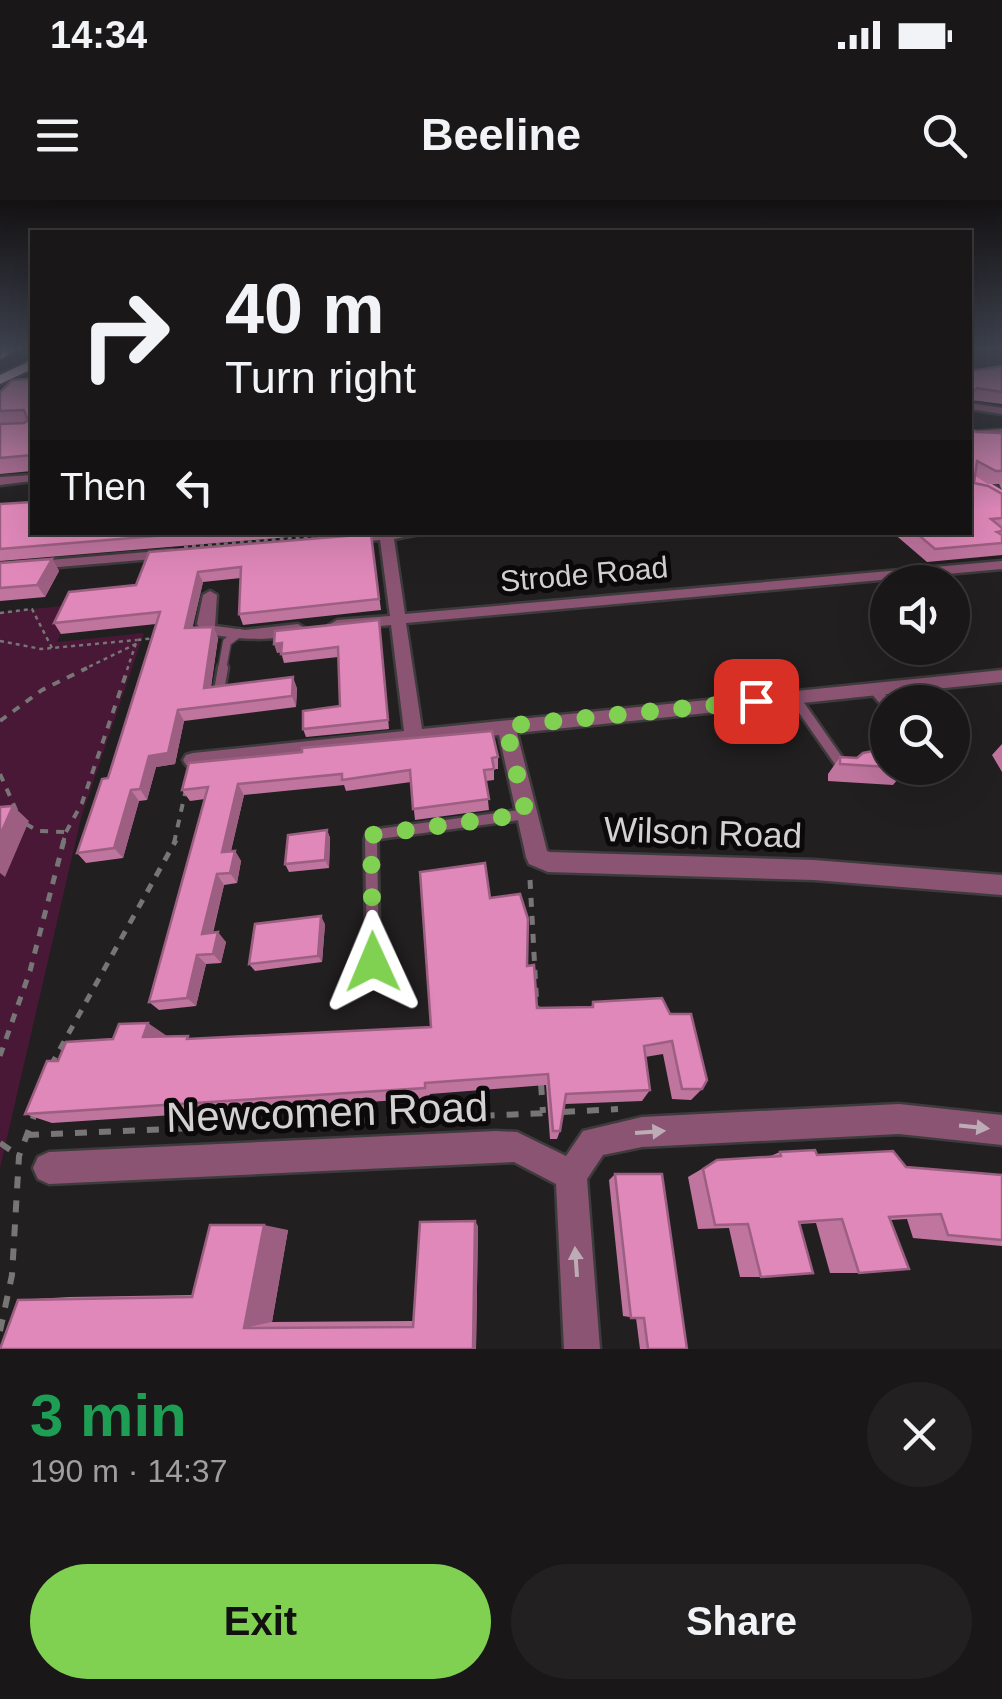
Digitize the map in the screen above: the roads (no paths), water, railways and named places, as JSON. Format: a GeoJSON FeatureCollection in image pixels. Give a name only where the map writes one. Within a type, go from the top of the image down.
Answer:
{"type":"FeatureCollection","features":[{"type":"Feature","properties":{"kind":"street"},"geometry":{"type":"LineString","coordinates":[[972,406],[1002,412]]}},
{"type":"Feature","properties":{"kind":"street"},"geometry":{"type":"LineString","coordinates":[[0,481],[30,478]]}},
{"type":"Feature","properties":{"kind":"street"},"geometry":{"type":"LineString","coordinates":[[333,540],[377,535]]}},
{"type":"Feature","properties":{"kind":"street"},"geometry":{"type":"LineString","coordinates":[[386,535],[414,736]]}},
{"type":"Feature","properties":{"kind":"street"},"geometry":{"type":"LineString","coordinates":[[0,568],[188,552]]}},
{"type":"Feature","properties":{"kind":"street","name":"Strode Road"},"geometry":{"type":"LineString","coordinates":[[230,633],[1002,564]]}},
{"type":"Feature","properties":{"kind":"street"},"geometry":{"type":"LineString","coordinates":[[210,596],[204,624],[210,630],[230,633]]}},
{"type":"Feature","properties":{"kind":"street"},"geometry":{"type":"LineString","coordinates":[[190,634],[230,633]]}},
{"type":"Feature","properties":{"kind":"street"},"geometry":{"type":"LineString","coordinates":[[913,685],[1002,676]]}},
{"type":"Feature","properties":{"kind":"street"},"geometry":{"type":"LineString","coordinates":[[194,760],[870,689]]}},
{"type":"Feature","properties":{"kind":"street","name":"Wilson Road"},"geometry":{"type":"LineString","coordinates":[[506,726],[537,857],[548,862],[814,870],[1002,885]]}},
{"type":"Feature","properties":{"kind":"street"},"geometry":{"type":"LineString","coordinates":[[582,1349],[571,1176],[594,1142],[612,1136],[899,1119],[1002,1130]]}},
{"type":"Feature","properties":{"kind":"street","name":"Newcomen Road"},"geometry":{"type":"LineString","coordinates":[[49,1168],[496,1146],[517,1148],[571,1176]]}},
{"type":"Feature","properties":{"kind":"lane"},"geometry":{"type":"LineString","coordinates":[[972,436],[1002,436]]}},
{"type":"Feature","properties":{"kind":"lane"},"geometry":{"type":"LineString","coordinates":[[220,685],[230,633]]}},
{"type":"Feature","properties":{"kind":"lane"},"geometry":{"type":"LineString","coordinates":[[794,698],[844,767]]}},
{"type":"Feature","properties":{"kind":"lane"},"geometry":{"type":"LineString","coordinates":[[373,962],[371,835],[526,814]]}}]}
